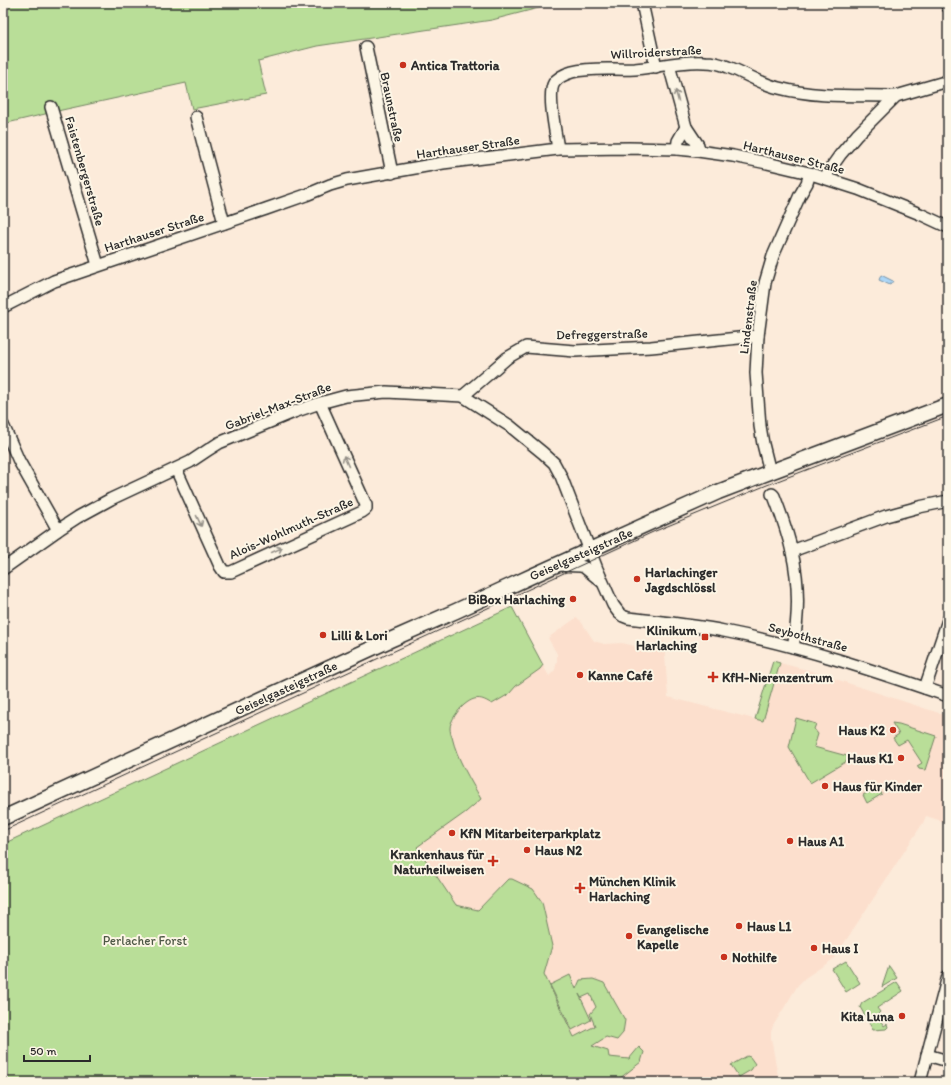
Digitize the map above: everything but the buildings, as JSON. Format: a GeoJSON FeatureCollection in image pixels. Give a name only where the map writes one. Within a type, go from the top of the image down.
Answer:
{"type":"FeatureCollection","features":[{"type":"Feature","properties":{"kind":"main road","name":"Geiselgasteigstraße"},"geometry":{"type":"LineString","coordinates":[[3,818],[718,492],[948,405]]}},
{"type":"Feature","properties":{"kind":"street"},"geometry":{"type":"LineString","coordinates":[[642,3],[656,67]]}},
{"type":"Feature","properties":{"kind":"street"},"geometry":{"type":"LineString","coordinates":[[946,3],[948,7]]}},
{"type":"Feature","properties":{"kind":"street","name":"Braunstraße"},"geometry":{"type":"LineString","coordinates":[[366,47],[392,173]]}},
{"type":"Feature","properties":{"kind":"street","name":"Willroiderstraße"},"geometry":{"type":"LineString","coordinates":[[558,149],[551,96],[552,86],[557,79],[563,75],[574,72],[602,69],[634,69],[704,62],[728,66],[778,88],[815,94],[896,96]]}},
{"type":"Feature","properties":{"kind":"street"},"geometry":{"type":"LineString","coordinates":[[669,65],[686,127],[698,145],[698,151]]}},
{"type":"Feature","properties":{"kind":"street"},"geometry":{"type":"LineString","coordinates":[[826,178],[828,172],[840,155],[857,135],[896,96],[948,81]]}},
{"type":"Feature","properties":{"kind":"street","name":"Faistenbergerstraße"},"geometry":{"type":"LineString","coordinates":[[51,107],[98,265]]}},
{"type":"Feature","properties":{"kind":"street"},"geometry":{"type":"LineString","coordinates":[[196,117],[224,223]]}},
{"type":"Feature","properties":{"kind":"street"},"geometry":{"type":"LineString","coordinates":[[677,149],[678,141],[686,127]]}},
{"type":"Feature","properties":{"kind":"street","name":"Harthauser Straße"},"geometry":{"type":"LineString","coordinates":[[3,307],[54,281],[292,200],[330,184],[443,163],[558,149],[677,149],[733,156],[826,178],[888,201],[948,227]]}},
{"type":"Feature","properties":{"kind":"street","name":"Lindenstraße"},"geometry":{"type":"LineString","coordinates":[[770,472],[760,426],[756,373],[758,336],[765,283],[773,256],[800,195],[807,183],[810,173]]}},
{"type":"Feature","properties":{"kind":"street","name":"Defreggerstraße"},"geometry":{"type":"LineString","coordinates":[[463,396],[508,358],[526,347],[575,351],[651,347],[758,336]]}},
{"type":"Feature","properties":{"kind":"street","name":"Gabriel-Max-Straße"},"geometry":{"type":"LineString","coordinates":[[3,569],[78,517],[190,462],[219,444],[294,412],[320,403],[346,396],[386,392],[463,396],[510,426],[554,463],[602,582]]}},
{"type":"Feature","properties":{"kind":"street","name":"Alois-Wohlmuth-Straße"},"geometry":{"type":"LineString","coordinates":[[176,469],[224,572],[230,572],[362,512],[366,509],[366,505],[320,403]]}},
{"type":"Feature","properties":{"kind":"street"},"geometry":{"type":"LineString","coordinates":[[3,425],[19,461],[58,530]]}},
{"type":"Feature","properties":{"kind":"street"},"geometry":{"type":"LineString","coordinates":[[772,494],[784,522],[795,564],[797,605],[796,632],[793,647]]}},
{"type":"Feature","properties":{"kind":"street"},"geometry":{"type":"LineString","coordinates":[[792,551],[886,516],[948,501]]}},
{"type":"Feature","properties":{"kind":"street"},"geometry":{"type":"LineString","coordinates":[[556,565],[584,567],[602,582]]}},
{"type":"Feature","properties":{"kind":"street","name":"Seybothstraße"},"geometry":{"type":"LineString","coordinates":[[602,582],[616,610],[628,618],[697,626],[793,647],[852,664],[948,696]]}},
{"type":"Feature","properties":{"kind":"street"},"geometry":{"type":"LineString","coordinates":[[925,688],[948,620]]}},
{"type":"Feature","properties":{"kind":"street"},"geometry":{"type":"LineString","coordinates":[[920,1082],[948,976]]}},
{"type":"Feature","properties":{"kind":"street"},"geometry":{"type":"LineString","coordinates":[[927,1055],[948,1061]]}},
{"type":"Feature","properties":{"kind":"shaded area","name":"München Klinik Harlaching"},"geometry":{"type":"Polygon","coordinates":[[[576,618],[580,620],[594,641],[604,644],[622,643],[642,647],[664,641],[668,697],[762,721],[780,663],[811,671],[948,716],[948,823],[926,816],[923,823],[835,957],[805,978],[798,985],[773,1026],[771,1032],[779,1082],[395,1082],[220,788],[525,634],[549,676],[555,670],[557,654],[548,638],[576,618]]]}},
{"type":"Feature","properties":{"kind":"green space"},"geometry":{"type":"Polygon","coordinates":[[[3,3],[558,3],[492,20],[317,46],[258,61],[266,95],[192,109],[186,83],[3,124],[3,3]]]}},
{"type":"Feature","properties":{"kind":"green space","name":"Perlacher Forst"},"geometry":{"type":"Polygon","coordinates":[[[512,607],[543,665],[540,669],[516,686],[509,694],[492,704],[478,698],[471,700],[455,715],[451,722],[450,728],[454,745],[464,769],[481,799],[466,812],[417,847],[456,905],[478,910],[508,879],[512,879],[533,889],[542,902],[552,946],[544,974],[574,1037],[595,1026],[590,1014],[596,1007],[590,994],[581,998],[579,994],[591,1020],[572,1030],[550,985],[570,975],[576,989],[580,980],[593,979],[604,983],[625,1020],[623,1033],[617,1040],[606,1037],[592,1046],[608,1051],[609,1057],[629,1059],[639,1047],[644,1052],[641,1062],[615,1082],[3,1082],[3,844],[512,607]]]}},
{"type":"Feature","properties":{"kind":"green space"},"geometry":{"type":"Polygon","coordinates":[[[773,661],[780,663],[763,721],[755,719],[773,661]]]}},
{"type":"Feature","properties":{"kind":"green space"},"geometry":{"type":"Polygon","coordinates":[[[796,718],[816,724],[814,729],[818,734],[814,747],[847,756],[847,761],[810,783],[789,747],[796,718]]]}},
{"type":"Feature","properties":{"kind":"green space"},"geometry":{"type":"Polygon","coordinates":[[[892,723],[936,736],[925,770],[919,769],[917,766],[922,763],[907,740],[898,745],[893,738],[899,734],[892,723]]]}},
{"type":"Feature","properties":{"kind":"green space"},"geometry":{"type":"Polygon","coordinates":[[[876,785],[882,794],[867,803],[863,795],[867,793],[866,791],[876,785]]]}},
{"type":"Feature","properties":{"kind":"green space"},"geometry":{"type":"Polygon","coordinates":[[[846,961],[860,983],[846,992],[832,969],[846,961]]]}},
{"type":"Feature","properties":{"kind":"green space"},"geometry":{"type":"Polygon","coordinates":[[[889,966],[897,978],[882,987],[889,966]]]}},
{"type":"Feature","properties":{"kind":"green space"},"geometry":{"type":"Polygon","coordinates":[[[897,982],[903,991],[877,1008],[880,1012],[877,1015],[884,1026],[887,1024],[888,1027],[886,1029],[873,1030],[860,1007],[862,1003],[897,982]]]}},
{"type":"Feature","properties":{"kind":"green space"},"geometry":{"type":"Polygon","coordinates":[[[747,1056],[750,1057],[755,1064],[751,1070],[739,1077],[731,1065],[747,1056]]]}},
{"type":"Feature","properties":{"kind":"water"},"geometry":{"type":"Polygon","coordinates":[[[881,275],[893,281],[890,285],[879,280],[881,275]]]}},
{"type":"Feature","properties":{"kind":"tram line"},"geometry":{"type":"LineString","coordinates":[[3,831],[653,532],[767,485],[948,416]]}},
{"type":"Feature","properties":{"kind":"place","name":"Antica Trattoria"},"geometry":{"type":"Point","coordinates":[403,65]}},
{"type":"Feature","properties":{"kind":"place","name":"Harlachinger Jagdschlössl"},"geometry":{"type":"Point","coordinates":[637,579]}},
{"type":"Feature","properties":{"kind":"place","name":"BiBox Harlaching"},"geometry":{"type":"Point","coordinates":[573,599]}},
{"type":"Feature","properties":{"kind":"place","name":"Lilli & Lori"},"geometry":{"type":"Point","coordinates":[323,635]}},
{"type":"Feature","properties":{"kind":"place","name":"Klinikum Harlaching"},"geometry":{"type":"Point","coordinates":[705,637]}},
{"type":"Feature","properties":{"kind":"place","name":"Kanne Café"},"geometry":{"type":"Point","coordinates":[580,675]}},
{"type":"Feature","properties":{"kind":"place","name":"KfH-Nierenzentrum"},"geometry":{"type":"Point","coordinates":[713,677]}},
{"type":"Feature","properties":{"kind":"place","name":"Haus K2"},"geometry":{"type":"Point","coordinates":[893,730]}},
{"type":"Feature","properties":{"kind":"place","name":"Haus K1"},"geometry":{"type":"Point","coordinates":[901,758]}},
{"type":"Feature","properties":{"kind":"place","name":"Haus für Kinder"},"geometry":{"type":"Point","coordinates":[825,786]}},
{"type":"Feature","properties":{"kind":"place","name":"KfN Mitarbeiterparkplatz"},"geometry":{"type":"Point","coordinates":[452,833]}},
{"type":"Feature","properties":{"kind":"place","name":"Haus A1"},"geometry":{"type":"Point","coordinates":[790,841]}},
{"type":"Feature","properties":{"kind":"place","name":"Haus N2"},"geometry":{"type":"Point","coordinates":[527,850]}},
{"type":"Feature","properties":{"kind":"place","name":"Krankenhaus für Naturheilweisen"},"geometry":{"type":"Point","coordinates":[493,861]}},
{"type":"Feature","properties":{"kind":"place","name":"München Klinik Harlaching"},"geometry":{"type":"Point","coordinates":[580,888]}},
{"type":"Feature","properties":{"kind":"place","name":"Haus L1"},"geometry":{"type":"Point","coordinates":[739,926]}},
{"type":"Feature","properties":{"kind":"place","name":"Evangelische Kapelle"},"geometry":{"type":"Point","coordinates":[629,936]}},
{"type":"Feature","properties":{"kind":"place","name":"Haus I"},"geometry":{"type":"Point","coordinates":[814,948]}},
{"type":"Feature","properties":{"kind":"place","name":"Nothilfe"},"geometry":{"type":"Point","coordinates":[724,957]}},
{"type":"Feature","properties":{"kind":"place","name":"Kita Luna"},"geometry":{"type":"Point","coordinates":[902,1016]}}]}
